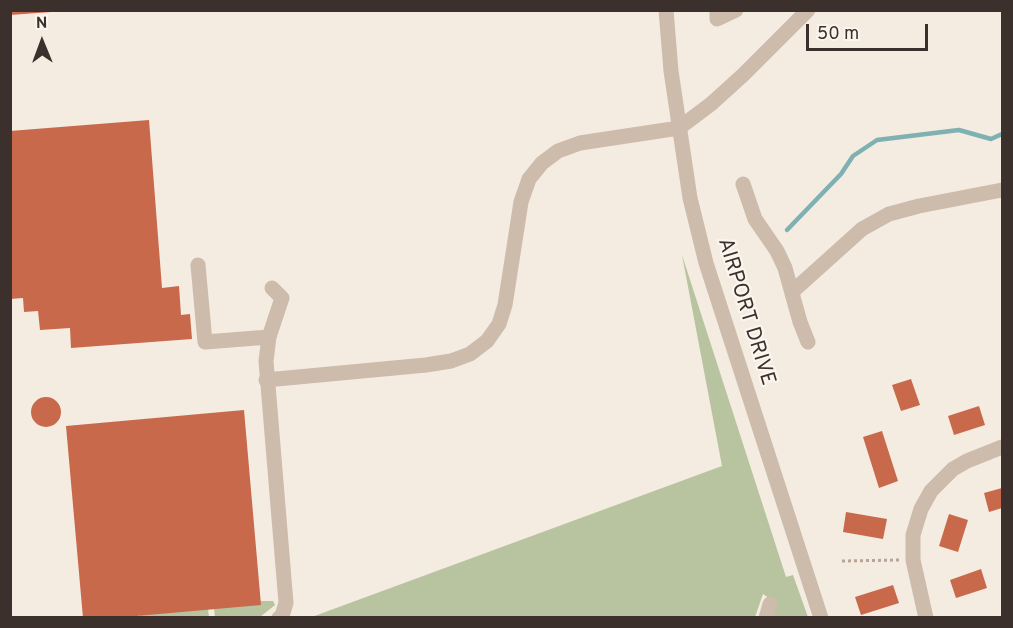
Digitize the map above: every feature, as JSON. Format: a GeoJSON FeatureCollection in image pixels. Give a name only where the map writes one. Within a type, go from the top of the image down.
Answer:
{"type":"FeatureCollection","features":[{"type":"Feature","properties":{"kind":"street","name":"AIRPORT DRIVE"},"geometry":{"type":"LineString","coordinates":[[666,10],[671,71],[690,198],[706,263],[821,618]]}},
{"type":"Feature","properties":{"kind":"street"},"geometry":{"type":"LineString","coordinates":[[717,10],[717,19],[736,10]]}},
{"type":"Feature","properties":{"kind":"street"},"geometry":{"type":"LineString","coordinates":[[266,380],[435,364],[470,354],[487,341],[499,324],[505,305],[521,202],[529,179],[542,163],[558,151],[580,143],[679,128],[744,75],[800,13]]}},
{"type":"Feature","properties":{"kind":"street"},"geometry":{"type":"LineString","coordinates":[[743,184],[755,219],[777,251],[785,268],[808,342]]}},
{"type":"Feature","properties":{"kind":"street"},"geometry":{"type":"LineString","coordinates":[[792,292],[862,229],[889,214],[1002,189]]}},
{"type":"Feature","properties":{"kind":"street"},"geometry":{"type":"LineString","coordinates":[[198,265],[205,342],[269,337]]}},
{"type":"Feature","properties":{"kind":"street"},"geometry":{"type":"LineString","coordinates":[[273,288],[282,298],[269,337],[266,380],[286,603],[282,616],[279,618]]}},
{"type":"Feature","properties":{"kind":"street"},"geometry":{"type":"LineString","coordinates":[[926,618],[913,560],[914,536],[921,509],[931,491],[953,469],[967,460],[1002,447]]}},
{"type":"Feature","properties":{"kind":"path"},"geometry":{"type":"LineString","coordinates":[[842,561],[904,560]]}},
{"type":"Feature","properties":{"kind":"green space"},"geometry":{"type":"Polygon","coordinates":[[[682,255],[786,577],[793,575],[808,617],[770,617],[776,603],[763,594],[755,617],[309,618],[722,466],[682,255]]]}},
{"type":"Feature","properties":{"kind":"green space"},"geometry":{"type":"Polygon","coordinates":[[[273,601],[275,605],[260,617],[215,617],[214,609],[273,601]]]}},
{"type":"Feature","properties":{"kind":"green space"},"geometry":{"type":"Polygon","coordinates":[[[208,609],[209,617],[140,618],[140,615],[208,609]]]}},
{"type":"Feature","properties":{"kind":"building"},"geometry":{"type":"Polygon","coordinates":[[[10,10],[51,10],[51,12],[10,15],[10,10]]]}},
{"type":"Feature","properties":{"kind":"building"},"geometry":{"type":"Polygon","coordinates":[[[149,120],[162,288],[179,286],[181,315],[190,314],[192,339],[71,348],[70,328],[40,330],[38,311],[24,312],[23,298],[10,299],[10,131],[149,120]]]}},
{"type":"Feature","properties":{"kind":"building"},"geometry":{"type":"Polygon","coordinates":[[[911,379],[920,405],[901,411],[892,385],[911,379]]]}},
{"type":"Feature","properties":{"kind":"building"},"geometry":{"type":"Polygon","coordinates":[[[46,397],[56,402],[61,412],[56,422],[46,427],[36,422],[31,412],[36,402],[46,397]]]}},
{"type":"Feature","properties":{"kind":"building"},"geometry":{"type":"Polygon","coordinates":[[[979,406],[985,425],[954,435],[948,416],[979,406]]]}},
{"type":"Feature","properties":{"kind":"building"},"geometry":{"type":"Polygon","coordinates":[[[244,410],[261,605],[114,618],[83,618],[66,426],[244,410]]]}},
{"type":"Feature","properties":{"kind":"building"},"geometry":{"type":"Polygon","coordinates":[[[882,431],[898,481],[879,488],[863,437],[882,431]]]}},
{"type":"Feature","properties":{"kind":"building"},"geometry":{"type":"Polygon","coordinates":[[[1002,488],[1002,508],[989,512],[984,493],[1002,488]]]}},
{"type":"Feature","properties":{"kind":"building"},"geometry":{"type":"Polygon","coordinates":[[[846,512],[887,519],[883,539],[843,532],[846,512]]]}},
{"type":"Feature","properties":{"kind":"building"},"geometry":{"type":"Polygon","coordinates":[[[949,514],[968,520],[958,552],[939,546],[949,514]]]}},
{"type":"Feature","properties":{"kind":"building"},"geometry":{"type":"Polygon","coordinates":[[[981,569],[987,588],[956,598],[950,580],[981,569]]]}},
{"type":"Feature","properties":{"kind":"building"},"geometry":{"type":"Polygon","coordinates":[[[893,585],[899,603],[861,615],[855,597],[893,585]]]}},
{"type":"Feature","properties":{"kind":"waterway"},"geometry":{"type":"LineString","coordinates":[[787,230],[841,174],[853,156],[877,140],[959,130],[991,139],[1002,134]]}}]}
